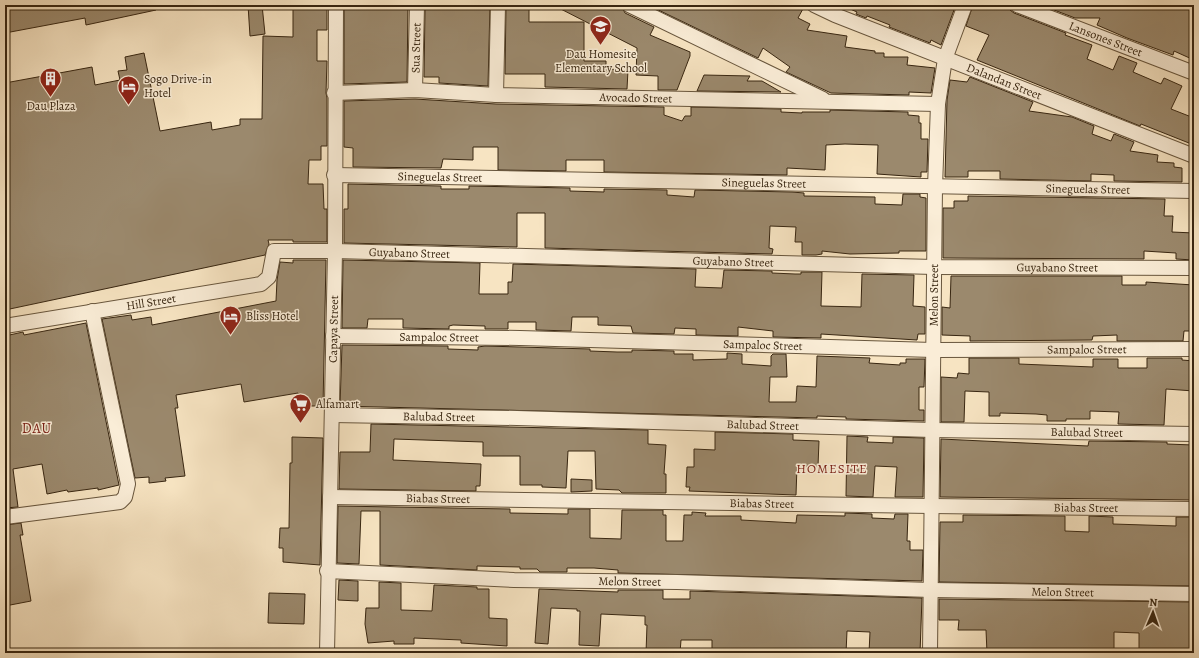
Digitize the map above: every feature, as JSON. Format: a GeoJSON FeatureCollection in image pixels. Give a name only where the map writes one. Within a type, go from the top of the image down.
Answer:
{"type":"FeatureCollection","features":[{"type":"Feature","properties":{"kind":"street","name":"Capaya Street"},"geometry":{"type":"LineString","coordinates":[[327,653],[327,571],[335,251],[334,93],[336,5]]}},
{"type":"Feature","properties":{"kind":"street","name":"Sua Street"},"geometry":{"type":"LineString","coordinates":[[414,90],[417,5]]}},
{"type":"Feature","properties":{"kind":"street"},"geometry":{"type":"LineString","coordinates":[[496,94],[498,5]]}},
{"type":"Feature","properties":{"kind":"street"},"geometry":{"type":"LineString","coordinates":[[629,5],[827,101]]}},
{"type":"Feature","properties":{"kind":"street","name":"Dalandan Street"},"geometry":{"type":"LineString","coordinates":[[814,5],[835,15],[1194,156]]}},
{"type":"Feature","properties":{"kind":"street","name":"Melon Street"},"geometry":{"type":"LineString","coordinates":[[930,653],[932,590],[931,506],[935,187],[938,104],[945,58],[965,5]]}},
{"type":"Feature","properties":{"kind":"street","name":"Lansones Street"},"geometry":{"type":"LineString","coordinates":[[1017,5],[1194,73]]}},
{"type":"Feature","properties":{"kind":"street","name":"Avocado Street"},"geometry":{"type":"LineString","coordinates":[[334,93],[414,90],[496,94],[938,104]]}},
{"type":"Feature","properties":{"kind":"street","name":"Sineguelas Street"},"geometry":{"type":"LineString","coordinates":[[334,175],[1194,191]]}},
{"type":"Feature","properties":{"kind":"street","name":"Guyabano Street"},"geometry":{"type":"LineString","coordinates":[[274,251],[335,251],[934,267],[1194,268]]}},
{"type":"Feature","properties":{"kind":"street","name":"Hill Street"},"geometry":{"type":"LineString","coordinates":[[5,326],[261,284],[269,276],[274,251]]}},
{"type":"Feature","properties":{"kind":"street"},"geometry":{"type":"LineString","coordinates":[[5,517],[120,502],[125,497],[128,484],[92,311]]}},
{"type":"Feature","properties":{"kind":"street","name":"Sampaloc Street"},"geometry":{"type":"LineString","coordinates":[[333,336],[520,338],[933,350],[1194,349]]}},
{"type":"Feature","properties":{"kind":"street","name":"Balubad Street"},"geometry":{"type":"LineString","coordinates":[[332,415],[525,418],[932,430],[1194,434]]}},
{"type":"Feature","properties":{"kind":"street","name":"Biabas Street"},"geometry":{"type":"LineString","coordinates":[[330,497],[931,506],[1194,508]]}},
{"type":"Feature","properties":{"kind":"street","name":"Melon Street"},"geometry":{"type":"LineString","coordinates":[[327,571],[514,580],[677,582],[932,590],[1194,594]]}},
{"type":"Feature","properties":{"kind":"building"},"geometry":{"type":"Polygon","coordinates":[[[5,5],[156,5],[156,10],[86,25],[85,18],[5,33],[5,5]]]}},
{"type":"Feature","properties":{"kind":"building"},"geometry":{"type":"Polygon","coordinates":[[[248,5],[262,5],[265,34],[250,36],[248,5]]]}},
{"type":"Feature","properties":{"kind":"building"},"geometry":{"type":"Polygon","coordinates":[[[344,5],[408,5],[407,82],[344,84],[344,5]]]}},
{"type":"Feature","properties":{"kind":"building"},"geometry":{"type":"Polygon","coordinates":[[[468,5],[490,5],[488,86],[439,83],[439,77],[424,77],[425,9],[468,9],[468,5]]]}},
{"type":"Feature","properties":{"kind":"building"},"geometry":{"type":"Polygon","coordinates":[[[506,5],[529,5],[529,22],[584,22],[584,61],[606,61],[606,69],[628,70],[627,89],[545,87],[545,74],[505,74],[506,5]]]}},
{"type":"Feature","properties":{"kind":"building"},"geometry":{"type":"Polygon","coordinates":[[[553,5],[621,5],[625,13],[654,27],[650,35],[690,52],[690,56],[677,90],[658,90],[658,76],[636,75],[637,48],[553,5]]]}},
{"type":"Feature","properties":{"kind":"building"},"geometry":{"type":"Polygon","coordinates":[[[648,5],[805,5],[798,18],[810,24],[807,30],[847,36],[845,47],[875,51],[875,53],[884,53],[884,57],[908,57],[907,65],[935,68],[931,93],[909,92],[909,95],[831,93],[786,72],[790,67],[763,48],[758,58],[648,5]]]}},
{"type":"Feature","properties":{"kind":"building"},"geometry":{"type":"Polygon","coordinates":[[[841,5],[941,5],[954,10],[941,45],[931,40],[930,43],[889,27],[890,25],[867,16],[866,18],[856,14],[857,12],[841,5]]]}},
{"type":"Feature","properties":{"kind":"building"},"geometry":{"type":"Polygon","coordinates":[[[973,5],[1009,5],[1010,10],[1014,13],[1066,33],[1065,35],[1092,45],[1087,59],[1113,70],[1119,56],[1137,63],[1133,72],[1161,84],[1164,78],[1182,86],[1171,109],[1194,118],[1194,145],[1141,124],[1140,126],[977,60],[989,35],[966,26],[973,5]]]}},
{"type":"Feature","properties":{"kind":"building"},"geometry":{"type":"Polygon","coordinates":[[[1041,5],[1177,5],[1194,12],[1194,60],[1174,51],[1173,55],[1097,25],[1100,18],[1075,18],[1041,5]]]}},
{"type":"Feature","properties":{"kind":"building"},"geometry":{"type":"Polygon","coordinates":[[[293,9],[327,9],[327,30],[317,30],[317,61],[327,61],[327,146],[321,146],[321,160],[309,160],[308,184],[323,184],[324,209],[327,209],[327,242],[268,240],[269,244],[265,255],[5,310],[5,83],[92,67],[95,85],[120,80],[118,71],[127,70],[125,57],[144,53],[160,131],[211,122],[212,130],[240,125],[240,119],[262,119],[263,36],[293,37],[293,9]]]}},
{"type":"Feature","properties":{"kind":"building"},"geometry":{"type":"Polygon","coordinates":[[[704,75],[750,76],[747,81],[762,81],[781,92],[697,91],[704,75]]]}},
{"type":"Feature","properties":{"kind":"building"},"geometry":{"type":"Polygon","coordinates":[[[970,77],[1033,102],[1029,111],[1072,117],[1094,126],[1092,134],[1111,141],[1114,134],[1134,142],[1130,151],[1158,155],[1157,162],[1174,163],[1174,167],[1182,168],[1182,182],[1114,181],[1114,175],[1091,174],[1091,181],[1000,179],[1000,171],[968,171],[968,177],[945,177],[947,100],[950,80],[967,82],[970,77]]]}},
{"type":"Feature","properties":{"kind":"building"},"geometry":{"type":"Polygon","coordinates":[[[415,99],[496,104],[664,107],[664,115],[682,121],[685,116],[691,116],[691,107],[781,109],[781,112],[802,113],[830,112],[830,110],[908,112],[908,115],[919,116],[919,123],[921,123],[921,139],[928,139],[927,172],[921,172],[921,177],[877,174],[878,145],[845,144],[826,145],[825,170],[787,168],[787,175],[604,172],[604,160],[566,160],[566,171],[498,170],[498,147],[473,147],[473,160],[443,159],[441,168],[353,167],[353,148],[344,147],[344,101],[415,99]]]}},
{"type":"Feature","properties":{"kind":"building"},"geometry":{"type":"Polygon","coordinates":[[[348,184],[441,186],[441,189],[469,189],[469,186],[570,188],[570,191],[604,192],[604,189],[667,190],[667,195],[694,197],[695,190],[792,192],[804,193],[804,196],[875,197],[875,204],[902,205],[903,194],[920,194],[920,197],[926,198],[926,251],[850,254],[822,251],[822,254],[802,255],[802,242],[795,242],[796,227],[770,226],[769,248],[773,249],[772,254],[545,248],[545,213],[517,213],[517,247],[344,243],[344,209],[348,209],[348,184]]]}},
{"type":"Feature","properties":{"kind":"building"},"geometry":{"type":"Polygon","coordinates":[[[968,196],[1165,199],[1164,216],[1173,216],[1172,232],[1194,233],[1194,260],[1176,259],[1176,253],[1144,251],[1144,259],[943,258],[943,208],[954,208],[954,201],[968,201],[968,196]]]}},
{"type":"Feature","properties":{"kind":"building"},"geometry":{"type":"Polygon","coordinates":[[[293,260],[326,260],[323,406],[297,406],[298,393],[244,402],[241,384],[176,395],[178,408],[175,408],[185,476],[165,478],[166,481],[149,483],[149,477],[135,478],[102,319],[131,315],[132,320],[151,317],[152,325],[276,301],[280,262],[293,263],[293,260]]]}},
{"type":"Feature","properties":{"kind":"building"},"geometry":{"type":"Polygon","coordinates":[[[343,260],[480,263],[479,294],[508,294],[508,282],[512,282],[513,264],[696,269],[695,287],[722,288],[724,270],[772,271],[772,273],[795,274],[801,274],[801,272],[822,272],[821,306],[861,307],[862,274],[914,275],[913,306],[925,307],[925,334],[918,334],[917,340],[821,334],[821,338],[773,337],[773,331],[738,327],[738,336],[696,335],[696,329],[675,328],[674,334],[633,333],[631,326],[598,325],[598,317],[572,317],[571,331],[536,330],[536,322],[508,322],[508,329],[485,329],[485,326],[453,325],[449,326],[449,329],[403,328],[403,319],[368,319],[367,328],[342,328],[343,260]]]}},
{"type":"Feature","properties":{"kind":"building"},"geometry":{"type":"Polygon","coordinates":[[[951,276],[1122,276],[1122,285],[1146,285],[1146,282],[1194,285],[1194,331],[1184,331],[1183,341],[1117,341],[1117,335],[1093,336],[1092,340],[970,341],[970,336],[942,335],[942,307],[950,308],[951,276]]]}},
{"type":"Feature","properties":{"kind":"building"},"geometry":{"type":"Polygon","coordinates":[[[86,323],[119,485],[98,490],[98,488],[68,492],[67,490],[47,494],[42,464],[13,469],[18,507],[5,508],[5,336],[23,332],[24,335],[86,323]]]}},
{"type":"Feature","properties":{"kind":"building"},"geometry":{"type":"Polygon","coordinates":[[[342,345],[448,346],[448,349],[478,350],[478,347],[485,346],[590,349],[590,351],[617,352],[632,352],[632,350],[674,351],[674,354],[693,354],[693,360],[727,359],[727,353],[742,354],[742,364],[771,366],[771,356],[773,354],[786,354],[787,377],[770,377],[769,402],[796,402],[797,386],[816,387],[817,356],[870,358],[869,363],[900,365],[900,363],[906,363],[906,359],[925,359],[924,387],[919,387],[919,410],[924,410],[924,421],[846,419],[846,417],[817,416],[817,418],[340,406],[342,345]]]}},
{"type":"Feature","properties":{"kind":"building"},"geometry":{"type":"Polygon","coordinates":[[[969,358],[1019,358],[1019,364],[1093,367],[1093,359],[1118,359],[1118,368],[1147,368],[1147,358],[1182,358],[1182,360],[1194,361],[1194,391],[1166,389],[1164,425],[1118,424],[1119,412],[1090,411],[1090,419],[1066,419],[1066,421],[1047,421],[1047,415],[1036,414],[1000,413],[1000,416],[989,416],[989,392],[965,391],[964,422],[941,422],[941,377],[957,378],[958,373],[969,374],[969,358]]]}},
{"type":"Feature","properties":{"kind":"building"},"geometry":{"type":"Polygon","coordinates":[[[371,424],[648,430],[648,444],[666,445],[664,474],[666,474],[666,493],[622,493],[619,490],[596,489],[595,451],[568,451],[566,488],[542,487],[542,485],[520,485],[520,456],[483,456],[483,442],[394,439],[393,460],[481,464],[480,486],[476,486],[476,491],[339,489],[340,452],[370,452],[371,424]]]}},
{"type":"Feature","properties":{"kind":"building"},"geometry":{"type":"Polygon","coordinates":[[[715,432],[793,434],[793,440],[819,441],[818,466],[797,466],[796,495],[689,491],[690,487],[686,487],[687,467],[694,467],[694,449],[715,450],[715,432]]]}},
{"type":"Feature","properties":{"kind":"building"},"geometry":{"type":"Polygon","coordinates":[[[847,436],[868,437],[867,442],[893,443],[893,437],[924,438],[923,497],[895,497],[897,467],[875,466],[873,497],[846,496],[847,436]]]}},
{"type":"Feature","properties":{"kind":"building"},"geometry":{"type":"Polygon","coordinates":[[[292,437],[323,438],[320,565],[283,562],[283,548],[279,548],[280,528],[289,528],[292,437]]]}},
{"type":"Feature","properties":{"kind":"building"},"geometry":{"type":"Polygon","coordinates":[[[941,439],[1088,446],[1089,441],[1167,442],[1167,444],[1193,445],[1192,486],[1194,486],[1194,500],[940,497],[941,439]]]}},
{"type":"Feature","properties":{"kind":"building"},"geometry":{"type":"Polygon","coordinates":[[[571,479],[592,480],[592,491],[571,492],[571,479]]]}},
{"type":"Feature","properties":{"kind":"building"},"geometry":{"type":"Polygon","coordinates":[[[338,506],[510,509],[510,513],[568,514],[568,509],[590,509],[590,538],[621,539],[622,510],[663,510],[663,515],[666,515],[666,541],[683,541],[684,515],[692,515],[692,512],[706,513],[705,516],[741,516],[741,520],[796,523],[797,515],[845,516],[845,513],[872,514],[872,518],[894,519],[895,514],[908,514],[907,541],[910,541],[910,550],[923,550],[922,581],[618,573],[618,570],[594,568],[567,568],[567,572],[540,572],[537,569],[520,569],[520,567],[477,566],[477,570],[380,565],[380,511],[361,511],[359,564],[337,563],[338,506]]]}},
{"type":"Feature","properties":{"kind":"building"},"geometry":{"type":"Polygon","coordinates":[[[963,515],[1065,516],[1065,531],[1089,532],[1089,516],[1113,517],[1113,524],[1176,526],[1176,517],[1194,517],[1194,586],[939,582],[940,522],[963,522],[963,515]]]}},
{"type":"Feature","properties":{"kind":"building"},"geometry":{"type":"Polygon","coordinates":[[[21,523],[23,535],[20,535],[31,601],[5,606],[5,525],[21,523]]]}},
{"type":"Feature","properties":{"kind":"building"},"geometry":{"type":"Polygon","coordinates":[[[339,580],[358,581],[358,601],[338,600],[339,580]]]}},
{"type":"Feature","properties":{"kind":"building"},"geometry":{"type":"Polygon","coordinates":[[[379,582],[401,583],[401,610],[432,611],[434,585],[489,589],[489,618],[507,619],[507,646],[461,643],[461,640],[414,638],[414,644],[394,644],[394,641],[368,643],[365,624],[366,608],[379,608],[379,582]]]}},
{"type":"Feature","properties":{"kind":"building"},"geometry":{"type":"Polygon","coordinates":[[[539,589],[618,592],[618,590],[663,590],[663,599],[690,599],[690,591],[922,598],[920,653],[869,653],[870,632],[847,631],[846,653],[712,653],[712,640],[681,640],[680,653],[646,653],[647,625],[645,625],[645,616],[601,614],[599,646],[579,645],[580,611],[577,611],[577,609],[551,608],[548,644],[535,643],[539,589]]]}},
{"type":"Feature","properties":{"kind":"building"},"geometry":{"type":"Polygon","coordinates":[[[269,593],[305,594],[304,624],[268,623],[269,593]]]}},
{"type":"Feature","properties":{"kind":"building"},"geometry":{"type":"Polygon","coordinates":[[[939,599],[1194,602],[1194,653],[1139,653],[1139,633],[1114,632],[1114,653],[987,653],[986,630],[958,630],[959,620],[939,620],[939,599]]]}},
{"type":"Feature","properties":{"kind":"place","name":"Dau Homesite Elementary School"},"geometry":{"type":"Point","coordinates":[601,46]}},
{"type":"Feature","properties":{"kind":"place","name":"Dau Plaza"},"geometry":{"type":"Point","coordinates":[51,98]}},
{"type":"Feature","properties":{"kind":"place","name":"Sogo Drive-in Hotel"},"geometry":{"type":"Point","coordinates":[128,106]}},
{"type":"Feature","properties":{"kind":"place","name":"Bliss Hotel"},"geometry":{"type":"Point","coordinates":[231,336]}},
{"type":"Feature","properties":{"kind":"place","name":"Alfamart"},"geometry":{"type":"Point","coordinates":[300,424]}},
{"type":"Feature","properties":{"kind":"district","name":"DAU"},"geometry":{"type":"Point","coordinates":[37,428]}},
{"type":"Feature","properties":{"kind":"district","name":"HOMESITE"},"geometry":{"type":"Point","coordinates":[832,468]}}]}
